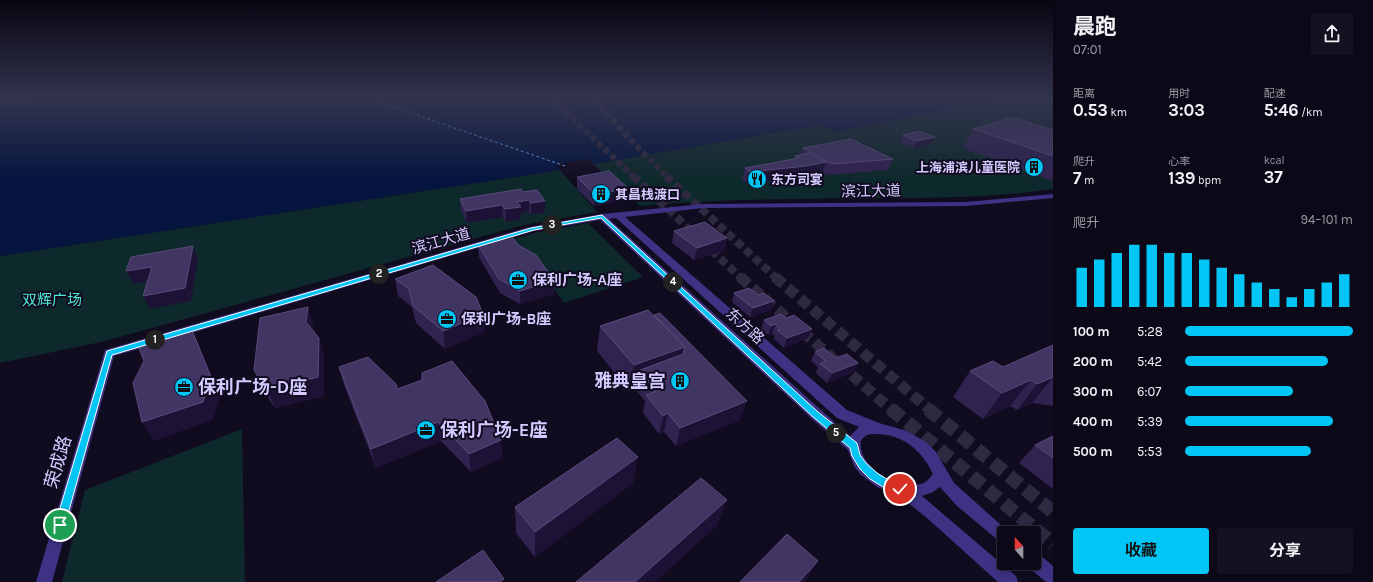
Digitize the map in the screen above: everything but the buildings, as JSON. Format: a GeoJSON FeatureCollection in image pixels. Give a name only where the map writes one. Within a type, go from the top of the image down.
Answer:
{"type":"FeatureCollection","features":[{"type":"Feature","properties":{"kind":"street","name":"滨江大道"},"geometry":{"type":"LineString","coordinates":[[109,353],[533,229],[602,217],[703,206],[966,204],[1053,196]]}},
{"type":"Feature","properties":{"kind":"street","name":"东方路"},"geometry":{"type":"LineString","coordinates":[[618,215],[842,414],[877,428],[900,433],[922,446],[930,455],[948,487],[997,530]]}},
{"type":"Feature","properties":{"kind":"street","name":"东方路"},"geometry":{"type":"LineString","coordinates":[[602,217],[816,414],[854,446],[860,461],[873,476],[886,484],[900,489],[913,491],[931,487],[941,476]]}},
{"type":"Feature","properties":{"kind":"street","name":"荣成路"},"geometry":{"type":"LineString","coordinates":[[44,582],[109,353]]}},
{"type":"Feature","properties":{"kind":"street"},"geometry":{"type":"LineString","coordinates":[[854,446],[855,439],[860,433],[867,429],[877,428]]}},
{"type":"Feature","properties":{"kind":"street","name":"东方路"},"geometry":{"type":"LineString","coordinates":[[900,489],[932,513],[1010,582]]}},
{"type":"Feature","properties":{"kind":"street"},"geometry":{"type":"LineString","coordinates":[[1041,567],[1053,577]]}},
{"type":"Feature","properties":{"kind":"green space"},"geometry":{"type":"Polygon","coordinates":[[[813,126],[822,126],[835,132],[865,126],[1053,126],[1053,189],[1013,194],[932,198],[734,200],[640,206],[593,164],[813,126]]]}},
{"type":"Feature","properties":{"kind":"green space","name":"双辉广场"},"geometry":{"type":"Polygon","coordinates":[[[560,170],[597,212],[524,225],[101,342],[0,363],[0,256],[560,170]]]}},
{"type":"Feature","properties":{"kind":"green space"},"geometry":{"type":"Polygon","coordinates":[[[588,223],[643,277],[564,303],[538,266],[511,240],[535,233],[588,223]]]}},
{"type":"Feature","properties":{"kind":"green space"},"geometry":{"type":"Polygon","coordinates":[[[242,429],[245,582],[62,582],[85,490],[242,429]]]}},
{"type":"Feature","properties":{"kind":"water"},"geometry":{"type":"Polygon","coordinates":[[[0,126],[813,126],[593,164],[588,159],[555,164],[560,170],[0,256],[0,126]]]}},
{"type":"Feature","properties":{"kind":"water"},"geometry":{"type":"Polygon","coordinates":[[[822,126],[865,126],[835,132],[822,126]]]}},
{"type":"Feature","properties":{"kind":"ferry route"},"geometry":{"type":"LineString","coordinates":[[449,126],[565,166]]}},
{"type":"Feature","properties":{"kind":"tunnel"},"geometry":{"type":"LineString","coordinates":[[581,126],[634,177]]}},
{"type":"Feature","properties":{"kind":"tunnel"},"geometry":{"type":"LineString","coordinates":[[618,126],[666,176]]}},
{"type":"Feature","properties":{"kind":"tunnel"},"geometry":{"type":"LineString","coordinates":[[633,176],[741,278]]}},
{"type":"Feature","properties":{"kind":"tunnel"},"geometry":{"type":"LineString","coordinates":[[666,176],[776,278]]}},
{"type":"Feature","properties":{"kind":"tunnel"},"geometry":{"type":"LineString","coordinates":[[740,277],[892,410]]}},
{"type":"Feature","properties":{"kind":"tunnel"},"geometry":{"type":"LineString","coordinates":[[775,277],[930,410]]}},
{"type":"Feature","properties":{"kind":"tunnel"},"geometry":{"type":"LineString","coordinates":[[891,409],[1053,544]]}},
{"type":"Feature","properties":{"kind":"tunnel"},"geometry":{"type":"LineString","coordinates":[[928,409],[1053,512]]}},
{"type":"Feature","properties":{"kind":"place","name":"上海浦滨儿童医院"},"geometry":{"type":"Point","coordinates":[1034,167]}},
{"type":"Feature","properties":{"kind":"place","name":"东方司宴"},"geometry":{"type":"Point","coordinates":[757,179]}},
{"type":"Feature","properties":{"kind":"place","name":"其昌栈渡口"},"geometry":{"type":"Point","coordinates":[601,194]}},
{"type":"Feature","properties":{"kind":"place","name":"保利广场-A座"},"geometry":{"type":"Point","coordinates":[518,280]}},
{"type":"Feature","properties":{"kind":"place","name":"保利广场-B座"},"geometry":{"type":"Point","coordinates":[447,319]}},
{"type":"Feature","properties":{"kind":"place","name":"雅典皇宫"},"geometry":{"type":"Point","coordinates":[680,381]}},
{"type":"Feature","properties":{"kind":"place","name":"保利广场-D座"},"geometry":{"type":"Point","coordinates":[184,387]}},
{"type":"Feature","properties":{"kind":"place","name":"保利广场-E座"},"geometry":{"type":"Point","coordinates":[426,430]}},
{"type":"Feature","properties":{"kind":"route"},"geometry":{"type":"LineString","coordinates":[[60,525],[109,353],[533,229],[602,217],[836,433],[854,446],[856,456],[873,476],[886,484],[900,489]]}}]}
